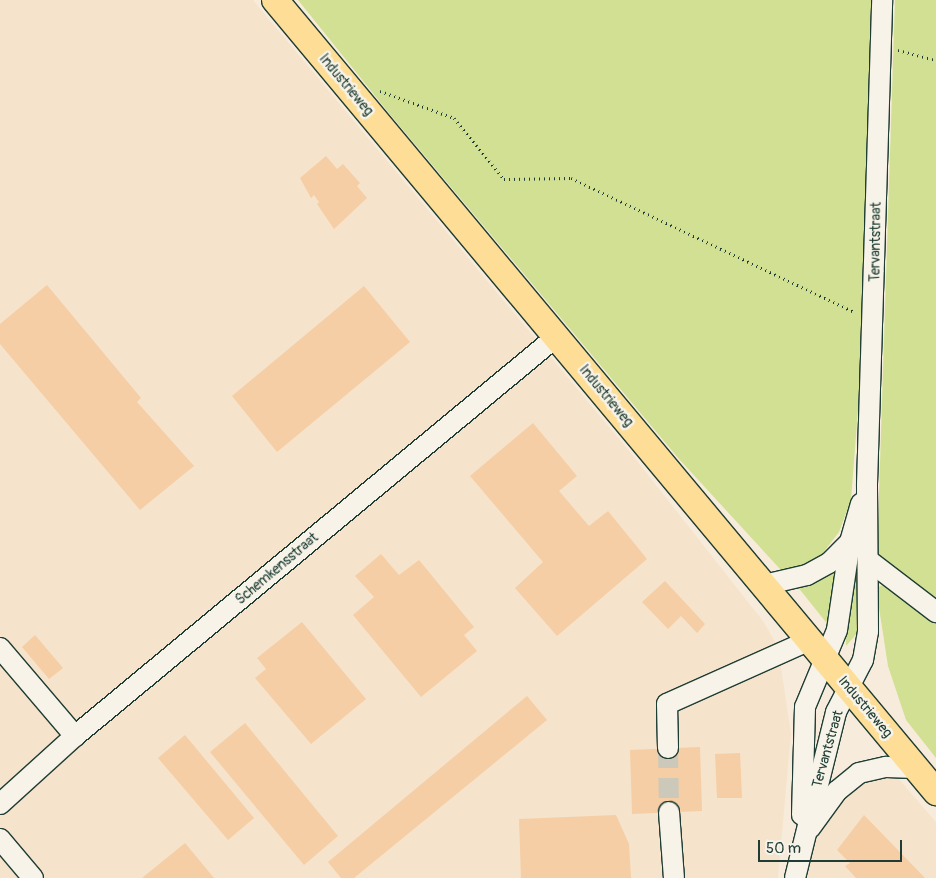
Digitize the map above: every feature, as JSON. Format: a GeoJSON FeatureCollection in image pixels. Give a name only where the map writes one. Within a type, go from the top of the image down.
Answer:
{"type":"FeatureCollection","features":[{"type":"Feature","properties":{"kind":"main road","name":"Industrieweg"},"geometry":{"type":"LineString","coordinates":[[275,0],[936,792]]}},
{"type":"Feature","properties":{"kind":"street","name":"Tervantstraat"},"geometry":{"type":"LineString","coordinates":[[795,878],[803,837],[836,712],[850,689],[863,660],[868,631],[867,484],[874,321],[882,0]]}},
{"type":"Feature","properties":{"kind":"street","name":"Schemkensstraat"},"geometry":{"type":"LineString","coordinates":[[0,804],[75,736],[556,336]]}},
{"type":"Feature","properties":{"kind":"street","name":"Tervantstraat"},"geometry":{"type":"LineString","coordinates":[[803,837],[805,707],[817,648],[837,630],[850,542],[867,484]]}},
{"type":"Feature","properties":{"kind":"street","name":"Tervantstraat"},"geometry":{"type":"LineString","coordinates":[[764,585],[807,575],[829,563],[850,542]]}},
{"type":"Feature","properties":{"kind":"street"},"geometry":{"type":"LineString","coordinates":[[868,560],[936,612]]}},
{"type":"Feature","properties":{"kind":"street"},"geometry":{"type":"LineString","coordinates":[[0,648],[75,736]]}},
{"type":"Feature","properties":{"kind":"street"},"geometry":{"type":"LineString","coordinates":[[668,748],[667,704],[817,648]]}},
{"type":"Feature","properties":{"kind":"street","name":"Tervantstraat"},"geometry":{"type":"LineString","coordinates":[[803,837],[837,791],[859,773],[886,767],[915,768]]}},
{"type":"Feature","properties":{"kind":"street"},"geometry":{"type":"LineString","coordinates":[[670,812],[674,878]]}},
{"type":"Feature","properties":{"kind":"street"},"geometry":{"type":"LineString","coordinates":[[0,839],[33,878]]}},
{"type":"Feature","properties":{"kind":"path"},"geometry":{"type":"LineString","coordinates":[[880,47],[936,60]]}},
{"type":"Feature","properties":{"kind":"path"},"geometry":{"type":"LineString","coordinates":[[373,88],[454,118],[504,179],[571,178],[874,321]]}},
{"type":"Feature","properties":{"kind":"shaded area"},"geometry":{"type":"Polygon","coordinates":[[[0,0],[253,0],[630,452],[763,621],[778,647],[791,734],[778,878],[0,878],[0,0]]]}},
{"type":"Feature","properties":{"kind":"shaded area"},"geometry":{"type":"Polygon","coordinates":[[[879,776],[898,778],[936,822],[936,878],[807,878],[813,848],[822,827],[844,797],[862,782],[879,776]]]}},
{"type":"Feature","properties":{"kind":"green space"},"geometry":{"type":"Polygon","coordinates":[[[298,0],[877,0],[861,370],[851,500],[839,532],[816,562],[799,569],[780,569],[679,459],[388,112],[298,0]]]}},
{"type":"Feature","properties":{"kind":"green space"},"geometry":{"type":"Polygon","coordinates":[[[895,0],[936,0],[936,605],[877,557],[895,0]]]}},
{"type":"Feature","properties":{"kind":"green space"},"geometry":{"type":"Polygon","coordinates":[[[858,550],[859,631],[846,646],[846,632],[858,550]]]}},
{"type":"Feature","properties":{"kind":"green space"},"geometry":{"type":"Polygon","coordinates":[[[837,563],[829,626],[797,586],[837,563]]]}},
{"type":"Feature","properties":{"kind":"green space"},"geometry":{"type":"Polygon","coordinates":[[[885,584],[936,615],[936,758],[906,720],[888,666],[876,588],[885,584]]]}},
{"type":"Feature","properties":{"kind":"building"},"geometry":{"type":"Polygon","coordinates":[[[326,156],[337,169],[343,164],[360,183],[357,186],[367,198],[334,229],[317,204],[319,202],[314,195],[311,198],[300,178],[326,156]]]}},
{"type":"Feature","properties":{"kind":"building"},"geometry":{"type":"Polygon","coordinates":[[[47,285],[141,398],[137,402],[194,466],[140,510],[0,344],[0,324],[47,285]]]}},
{"type":"Feature","properties":{"kind":"building"},"geometry":{"type":"Polygon","coordinates":[[[364,286],[410,342],[277,452],[232,396],[364,286]]]}},
{"type":"Feature","properties":{"kind":"building"},"geometry":{"type":"Polygon","coordinates":[[[533,423],[577,476],[559,491],[589,526],[608,511],[647,559],[557,636],[515,588],[543,562],[470,476],[533,423]]]}},
{"type":"Feature","properties":{"kind":"building"},"geometry":{"type":"Polygon","coordinates":[[[381,554],[399,575],[419,560],[474,627],[464,635],[477,651],[421,697],[353,615],[374,597],[355,576],[381,554]]]}},
{"type":"Feature","properties":{"kind":"building"},"geometry":{"type":"Polygon","coordinates":[[[665,581],[705,624],[697,633],[681,616],[668,629],[642,602],[665,581]]]}},
{"type":"Feature","properties":{"kind":"building"},"geometry":{"type":"Polygon","coordinates":[[[302,622],[366,699],[311,744],[255,678],[266,669],[257,658],[302,622]]]}},
{"type":"Feature","properties":{"kind":"building"},"geometry":{"type":"Polygon","coordinates":[[[35,635],[63,668],[49,679],[22,647],[35,635]]]}},
{"type":"Feature","properties":{"kind":"building"},"geometry":{"type":"Polygon","coordinates":[[[527,696],[547,720],[354,878],[341,878],[328,862],[527,696]]]}},
{"type":"Feature","properties":{"kind":"building"},"geometry":{"type":"Polygon","coordinates":[[[245,723],[338,836],[304,865],[210,752],[245,723]]]}},
{"type":"Feature","properties":{"kind":"building"},"geometry":{"type":"Polygon","coordinates":[[[185,735],[254,818],[228,840],[158,758],[185,735]]]}},
{"type":"Feature","properties":{"kind":"building"},"geometry":{"type":"Polygon","coordinates":[[[700,747],[702,811],[632,814],[630,750],[700,747]]]}},
{"type":"Feature","properties":{"kind":"building"},"geometry":{"type":"Polygon","coordinates":[[[740,753],[742,798],[717,798],[715,754],[740,753]]]}},
{"type":"Feature","properties":{"kind":"building"},"geometry":{"type":"Polygon","coordinates":[[[616,815],[629,844],[631,878],[521,878],[519,819],[616,815]]]}},
{"type":"Feature","properties":{"kind":"building"},"geometry":{"type":"Polygon","coordinates":[[[864,815],[925,878],[856,878],[845,866],[850,863],[837,850],[864,815]]]}},
{"type":"Feature","properties":{"kind":"building"},"geometry":{"type":"Polygon","coordinates":[[[185,843],[214,878],[142,878],[185,843]]]}},
{"type":"Feature","properties":{"kind":"tunnel"},"geometry":{"type":"LineString","coordinates":[[668,748],[669,812]]}}]}
